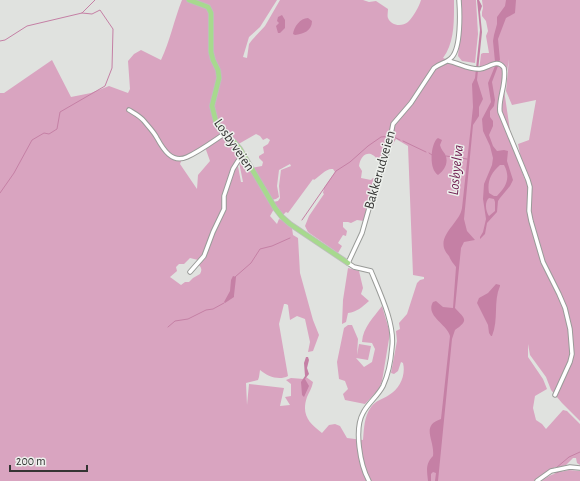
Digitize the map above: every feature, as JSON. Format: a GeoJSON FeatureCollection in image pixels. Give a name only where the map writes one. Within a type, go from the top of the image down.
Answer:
{"type":"FeatureCollection","features":[{"type":"Feature","properties":{"kind":"main road","name":"Losbyveien"},"geometry":{"type":"LineString","coordinates":[[189,0],[208,7],[211,13],[211,52],[218,70],[219,78],[213,100],[213,111],[218,127],[234,142],[282,217],[348,263]]}},
{"type":"Feature","properties":{"kind":"street","name":"Bakkerudveien"},"geometry":{"type":"LineString","coordinates":[[348,263],[362,233],[377,180],[388,150],[393,124],[411,103],[434,68],[438,64],[448,61],[456,51],[459,0]]}},
{"type":"Feature","properties":{"kind":"street"},"geometry":{"type":"LineString","coordinates":[[448,61],[477,69],[495,64],[501,64],[504,68],[500,112],[528,180],[530,194],[529,211],[543,262],[553,280],[570,329],[572,354],[570,362],[555,395]]}},
{"type":"Feature","properties":{"kind":"street"},"geometry":{"type":"LineString","coordinates":[[129,110],[143,119],[157,137],[161,147],[170,156],[176,158],[186,158],[224,134]]}},
{"type":"Feature","properties":{"kind":"street"},"geometry":{"type":"LineString","coordinates":[[190,272],[204,256],[224,208],[224,196],[233,169],[238,161],[244,157]]}},
{"type":"Feature","properties":{"kind":"street"},"geometry":{"type":"LineString","coordinates":[[348,263],[354,267],[371,271],[392,332],[392,346],[386,380],[379,393],[365,409],[361,419],[359,449],[362,464],[369,481]]}},
{"type":"Feature","properties":{"kind":"street"},"geometry":{"type":"LineString","coordinates":[[537,481],[551,471],[570,467],[580,468]]}},
{"type":"Feature","properties":{"kind":"shaded area"},"geometry":{"type":"Polygon","coordinates":[[[182,0],[277,0],[260,27],[249,37],[243,57],[247,58],[249,44],[265,26],[280,0],[376,1],[388,9],[389,21],[397,25],[403,25],[406,24],[414,15],[421,0],[454,0],[454,23],[452,38],[443,58],[479,71],[481,54],[489,53],[486,36],[488,31],[486,21],[482,16],[482,0],[580,0],[580,421],[551,390],[546,377],[530,355],[528,344],[528,357],[543,379],[547,389],[535,396],[533,408],[536,420],[546,429],[563,410],[567,411],[580,424],[580,465],[577,463],[576,458],[573,458],[566,465],[555,467],[534,481],[0,481],[0,93],[4,93],[52,60],[71,97],[91,93],[109,86],[128,93],[130,89],[128,61],[134,54],[141,50],[161,60],[182,0]],[[509,59],[504,90],[512,144],[525,180],[518,144],[529,140],[536,100],[512,105],[506,91],[509,59]],[[256,134],[235,146],[242,157],[237,161],[241,182],[243,182],[239,162],[243,159],[274,209],[270,216],[277,224],[279,219],[282,220],[292,228],[293,235],[298,238],[300,273],[313,320],[319,335],[313,351],[308,352],[310,342],[305,319],[297,316],[290,320],[288,305],[284,304],[279,324],[288,376],[277,378],[260,370],[258,380],[246,383],[247,405],[249,384],[284,388],[280,406],[290,405],[285,397],[291,396],[291,384],[286,380],[291,378],[304,379],[306,377],[313,382],[305,403],[305,409],[307,418],[313,426],[322,433],[329,425],[335,424],[340,426],[347,438],[363,440],[364,427],[371,407],[393,392],[403,377],[404,368],[403,363],[401,362],[398,371],[394,374],[391,373],[397,341],[396,331],[400,329],[399,323],[407,314],[417,283],[424,279],[424,277],[413,275],[408,146],[396,139],[388,152],[386,151],[381,163],[370,154],[364,155],[360,161],[359,166],[362,171],[361,178],[371,180],[375,178],[375,181],[364,221],[357,220],[351,223],[343,222],[343,227],[347,231],[346,236],[343,235],[338,243],[342,246],[338,253],[308,232],[305,226],[309,216],[324,194],[324,188],[335,172],[333,169],[328,170],[314,180],[313,179],[288,213],[286,212],[283,215],[273,202],[278,201],[280,198],[279,186],[281,170],[291,166],[290,164],[279,170],[277,186],[279,197],[272,200],[252,168],[262,166],[263,162],[259,156],[264,153],[263,147],[268,144],[270,140],[267,138],[263,140],[256,134]],[[205,147],[182,159],[180,164],[197,189],[198,175],[210,161],[205,147]],[[190,258],[184,264],[179,264],[176,267],[177,271],[170,277],[181,285],[185,282],[189,282],[200,274],[201,270],[198,260],[190,258]]]}},
{"type":"Feature","properties":{"kind":"shaded area"},"geometry":{"type":"Polygon","coordinates":[[[461,0],[476,0],[478,34],[475,63],[462,61],[458,56],[461,25],[461,0]]]}},
{"type":"Feature","properties":{"kind":"shaded area"},"geometry":{"type":"Polygon","coordinates":[[[477,0],[479,0],[482,6],[480,12],[482,32],[477,80],[483,99],[479,107],[479,116],[473,125],[464,219],[467,231],[475,240],[464,242],[461,248],[455,308],[463,317],[464,321],[460,327],[455,330],[452,339],[438,481],[435,481],[436,473],[433,472],[431,474],[431,481],[428,481],[428,465],[433,456],[430,430],[431,425],[441,419],[450,336],[434,316],[431,307],[433,302],[436,301],[443,307],[453,308],[456,267],[444,248],[444,243],[447,232],[458,218],[462,208],[473,107],[472,84],[475,78],[480,30],[477,0]]]}},
{"type":"Feature","properties":{"kind":"shaded area"},"geometry":{"type":"Polygon","coordinates":[[[506,0],[516,0],[515,13],[506,18],[498,39],[500,60],[495,62],[493,41],[497,17],[505,6],[506,0]]]}},
{"type":"Feature","properties":{"kind":"shaded area"},"geometry":{"type":"Polygon","coordinates":[[[282,15],[285,20],[285,28],[278,33],[276,26],[279,23],[277,21],[278,17],[282,15]]]}},
{"type":"Feature","properties":{"kind":"shaded area"},"geometry":{"type":"Polygon","coordinates":[[[305,18],[312,21],[309,30],[301,34],[293,34],[298,23],[305,18]]]}},
{"type":"Feature","properties":{"kind":"shaded area"},"geometry":{"type":"Polygon","coordinates":[[[495,66],[498,66],[492,82],[495,100],[494,106],[490,111],[493,126],[489,135],[493,146],[497,151],[508,151],[507,161],[513,180],[498,201],[497,212],[487,223],[485,234],[480,239],[486,219],[483,199],[484,184],[492,165],[493,158],[490,146],[483,131],[482,119],[491,102],[488,83],[495,66]],[[500,165],[494,171],[489,181],[489,193],[494,196],[497,196],[500,193],[505,186],[507,178],[504,165],[500,165]],[[489,198],[486,202],[486,207],[489,216],[495,211],[495,202],[494,199],[489,198]]]}},
{"type":"Feature","properties":{"kind":"shaded area"},"geometry":{"type":"Polygon","coordinates":[[[438,138],[442,140],[440,145],[441,149],[447,160],[443,171],[438,175],[433,167],[432,150],[438,138]]]}},
{"type":"Feature","properties":{"kind":"shaded area"},"geometry":{"type":"Polygon","coordinates":[[[348,268],[359,271],[363,288],[361,294],[369,301],[357,310],[348,313],[346,322],[342,324],[343,300],[348,268]]]}},
{"type":"Feature","properties":{"kind":"shaded area"},"geometry":{"type":"Polygon","coordinates":[[[233,276],[236,277],[234,297],[225,303],[224,302],[230,291],[233,276]]]}},
{"type":"Feature","properties":{"kind":"shaded area"},"geometry":{"type":"Polygon","coordinates":[[[496,284],[500,286],[497,298],[494,330],[491,336],[488,325],[477,303],[479,298],[488,293],[496,284]]]}},
{"type":"Feature","properties":{"kind":"shaded area"},"geometry":{"type":"Polygon","coordinates":[[[382,306],[390,333],[382,381],[379,389],[365,404],[345,400],[343,394],[348,389],[345,381],[339,379],[337,362],[344,328],[348,325],[352,325],[358,339],[357,355],[359,344],[371,346],[368,360],[356,358],[364,367],[372,362],[375,349],[372,343],[362,342],[364,332],[369,322],[382,306]]]}},
{"type":"Feature","properties":{"kind":"shaded area"},"geometry":{"type":"Polygon","coordinates":[[[306,357],[308,357],[309,360],[307,368],[309,374],[305,379],[309,386],[304,397],[302,395],[301,382],[305,376],[304,363],[306,357]]]}},
{"type":"Feature","properties":{"kind":"shaded area"},"geometry":{"type":"Polygon","coordinates":[[[569,470],[580,471],[580,481],[542,481],[552,475],[569,470]]]}},
{"type":"Feature","properties":{"kind":"waterway"},"geometry":{"type":"LineString","coordinates":[[0,41],[5,40],[27,26],[82,13],[95,0]]}},
{"type":"Feature","properties":{"kind":"waterway"},"geometry":{"type":"LineString","coordinates":[[0,193],[14,173],[32,140],[44,133],[49,134],[57,129],[60,112],[105,86],[112,68],[113,29],[100,10],[92,14],[82,13]]}},
{"type":"Feature","properties":{"kind":"waterway"},"geometry":{"type":"LineString","coordinates":[[302,220],[336,171],[350,162],[381,137],[392,136],[400,140]]}},
{"type":"Feature","properties":{"kind":"waterway"},"geometry":{"type":"LineString","coordinates":[[403,141],[426,152]]}},
{"type":"Feature","properties":{"kind":"waterway","name":"Losbyelva"},"geometry":{"type":"LineString","coordinates":[[446,156],[467,159]]}},
{"type":"Feature","properties":{"kind":"waterway"},"geometry":{"type":"LineString","coordinates":[[235,277],[251,263],[260,249],[272,246],[290,238]]}},
{"type":"Feature","properties":{"kind":"waterway"},"geometry":{"type":"LineString","coordinates":[[168,327],[175,321],[188,319],[224,303]]}},
{"type":"Feature","properties":{"kind":"waterway"},"geometry":{"type":"LineString","coordinates":[[556,468],[569,457],[580,452]]}},
{"type":"Feature","properties":{"kind":"waterway"},"geometry":{"type":"LineString","coordinates":[[551,472],[556,473],[567,469]]}},
{"type":"Feature","properties":{"kind":"waterway"},"geometry":{"type":"LineString","coordinates":[[541,481],[548,475]]}}]}
